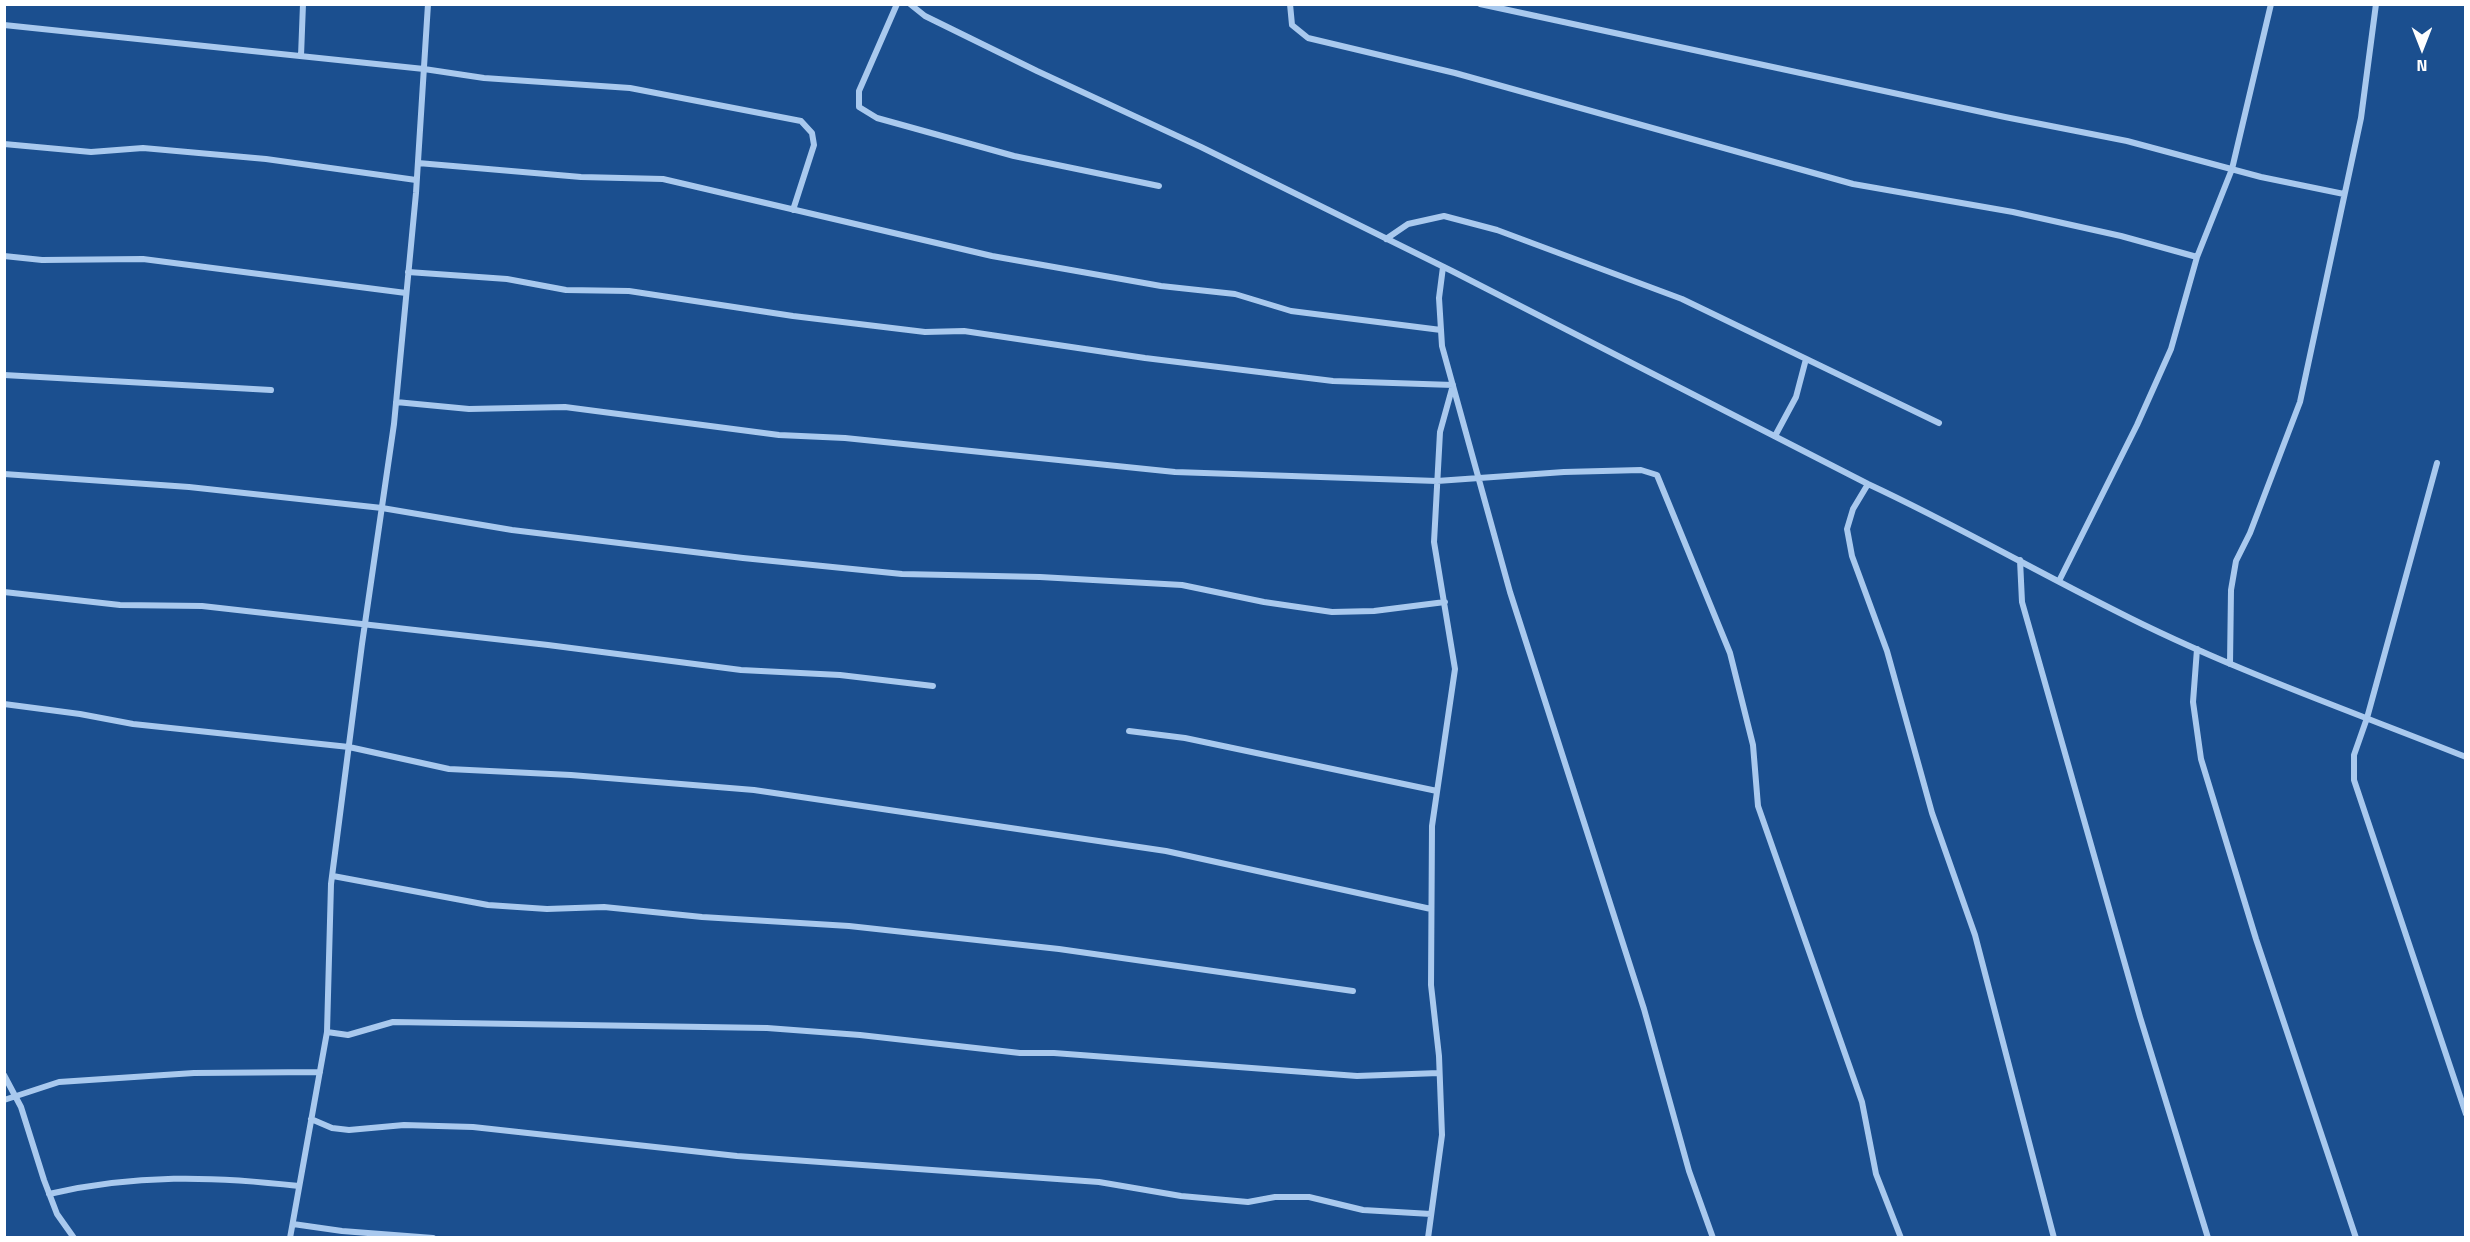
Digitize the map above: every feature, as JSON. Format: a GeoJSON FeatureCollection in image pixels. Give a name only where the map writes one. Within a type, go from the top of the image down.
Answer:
{"type":"FeatureCollection","features":[{"type":"Feature","properties":{"kind":"street"},"geometry":{"type":"LineString","coordinates":[[301,56],[303,4]]}},
{"type":"Feature","properties":{"kind":"street"},"geometry":{"type":"LineString","coordinates":[[290,1238],[327,1032],[333,876],[396,402],[418,163],[429,4]]}},
{"type":"Feature","properties":{"kind":"street"},"geometry":{"type":"LineString","coordinates":[[897,4],[859,91],[858,107],[877,118],[1014,156],[1159,186]]}},
{"type":"Feature","properties":{"kind":"street"},"geometry":{"type":"LineString","coordinates":[[910,4],[925,16],[1201,147],[1443,267],[1868,484],[1936,515],[2114,610],[2230,664],[2466,757]]}},
{"type":"Feature","properties":{"kind":"street"},"geometry":{"type":"LineString","coordinates":[[1290,4],[1292,25],[1308,38],[1455,74],[1853,184],[2013,212],[2121,236],[2197,257]]}},
{"type":"Feature","properties":{"kind":"street"},"geometry":{"type":"LineString","coordinates":[[2059,581],[2137,425],[2166,360],[2197,257],[2232,169],[2271,4]]}},
{"type":"Feature","properties":{"kind":"street"},"geometry":{"type":"LineString","coordinates":[[2230,664],[2231,590],[2236,561],[2250,533],[2300,402],[2361,118],[2376,4]]}},
{"type":"Feature","properties":{"kind":"street"},"geometry":{"type":"LineString","coordinates":[[1483,5],[2127,141],[2232,169],[2344,194]]}},
{"type":"Feature","properties":{"kind":"street"},"geometry":{"type":"LineString","coordinates":[[4,25],[424,69],[483,78],[630,88],[801,121],[812,133],[814,145],[793,210]]}},
{"type":"Feature","properties":{"kind":"street"},"geometry":{"type":"LineString","coordinates":[[4,144],[91,152],[143,148],[266,159],[416,180]]}},
{"type":"Feature","properties":{"kind":"street"},"geometry":{"type":"LineString","coordinates":[[418,163],[581,177],[663,179],[992,256],[1161,285],[1235,294],[1291,311],[1441,330]]}},
{"type":"Feature","properties":{"kind":"street"},"geometry":{"type":"LineString","coordinates":[[1386,239],[1408,224],[1444,216],[1497,230],[1682,299],[1939,423]]}},
{"type":"Feature","properties":{"kind":"street"},"geometry":{"type":"LineString","coordinates":[[4,256],[42,260],[143,259],[406,293]]}},
{"type":"Feature","properties":{"kind":"street"},"geometry":{"type":"LineString","coordinates":[[1443,267],[1439,298],[1443,346],[1510,592],[1637,986],[1689,1170],[1713,1238]]}},
{"type":"Feature","properties":{"kind":"street"},"geometry":{"type":"LineString","coordinates":[[408,272],[507,279],[566,290],[629,291],[793,316],[925,332],[964,331],[1145,358],[1333,381],[1453,385]]}},
{"type":"Feature","properties":{"kind":"street"},"geometry":{"type":"LineString","coordinates":[[1775,436],[1796,397],[1806,359]]}},
{"type":"Feature","properties":{"kind":"street"},"geometry":{"type":"LineString","coordinates":[[4,375],[271,390]]}},
{"type":"Feature","properties":{"kind":"street"},"geometry":{"type":"LineString","coordinates":[[1428,1238],[1442,1135],[1431,985],[1432,826],[1455,669],[1434,542],[1440,432],[1453,385]]}},
{"type":"Feature","properties":{"kind":"street"},"geometry":{"type":"LineString","coordinates":[[396,402],[469,409],[565,407],[779,435],[845,438],[1175,472],[1437,481],[1479,477],[1641,471],[1657,475],[1730,653],[1753,745],[1758,806],[1862,1102],[1876,1174],[1901,1238]]}},
{"type":"Feature","properties":{"kind":"street"},"geometry":{"type":"LineString","coordinates":[[2437,463],[2367,718],[2354,755],[2354,780],[2466,1114]]}},
{"type":"Feature","properties":{"kind":"street"},"geometry":{"type":"LineString","coordinates":[[4,474],[189,487],[382,508],[512,530],[743,558],[902,574],[1040,577],[1182,585],[1264,602],[1332,612],[1374,611],[1445,602]]}},
{"type":"Feature","properties":{"kind":"street"},"geometry":{"type":"LineString","coordinates":[[1868,484],[1853,509],[1847,530],[1852,556],[1887,651],[1932,813],[1974,935],[2054,1238]]}},
{"type":"Feature","properties":{"kind":"street"},"geometry":{"type":"LineString","coordinates":[[2020,560],[2022,602],[2140,1017],[2208,1238]]}},
{"type":"Feature","properties":{"kind":"street"},"geometry":{"type":"LineString","coordinates":[[4,592],[120,604],[202,606],[365,623],[741,670],[840,675],[933,686]]}},
{"type":"Feature","properties":{"kind":"street"},"geometry":{"type":"LineString","coordinates":[[2197,649],[2193,702],[2202,759],[2256,939],[2356,1238]]}},
{"type":"Feature","properties":{"kind":"street"},"geometry":{"type":"LineString","coordinates":[[4,704],[133,724],[349,747],[449,769],[571,775],[754,790],[1166,851],[1431,909]]}},
{"type":"Feature","properties":{"kind":"street"},"geometry":{"type":"LineString","coordinates":[[1129,731],[1185,738],[1437,790]]}},
{"type":"Feature","properties":{"kind":"street"},"geometry":{"type":"LineString","coordinates":[[333,876],[488,905],[547,909],[604,907],[702,917],[849,926],[1059,949],[1353,991]]}},
{"type":"Feature","properties":{"kind":"street"},"geometry":{"type":"LineString","coordinates":[[327,1032],[348,1035],[393,1022],[767,1028],[860,1035],[1020,1053],[1065,1053],[1357,1076],[1439,1073]]}},
{"type":"Feature","properties":{"kind":"street"},"geometry":{"type":"LineString","coordinates":[[4,1100],[59,1082],[194,1074],[320,1072]]}},
{"type":"Feature","properties":{"kind":"street"},"geometry":{"type":"LineString","coordinates":[[4,1075],[21,1107],[57,1214],[74,1238]]}},
{"type":"Feature","properties":{"kind":"street"},"geometry":{"type":"LineString","coordinates":[[311,1119],[332,1128],[349,1130],[404,1125],[473,1127],[738,1156],[1099,1182],[1181,1196],[1248,1202],[1275,1197],[1309,1197],[1363,1210],[1431,1214]]}},
{"type":"Feature","properties":{"kind":"street"},"geometry":{"type":"LineString","coordinates":[[49,1194],[89,1185],[164,1178],[235,1178],[299,1186]]}},
{"type":"Feature","properties":{"kind":"street"},"geometry":{"type":"LineString","coordinates":[[292,1224],[342,1231],[433,1238]]}}]}
